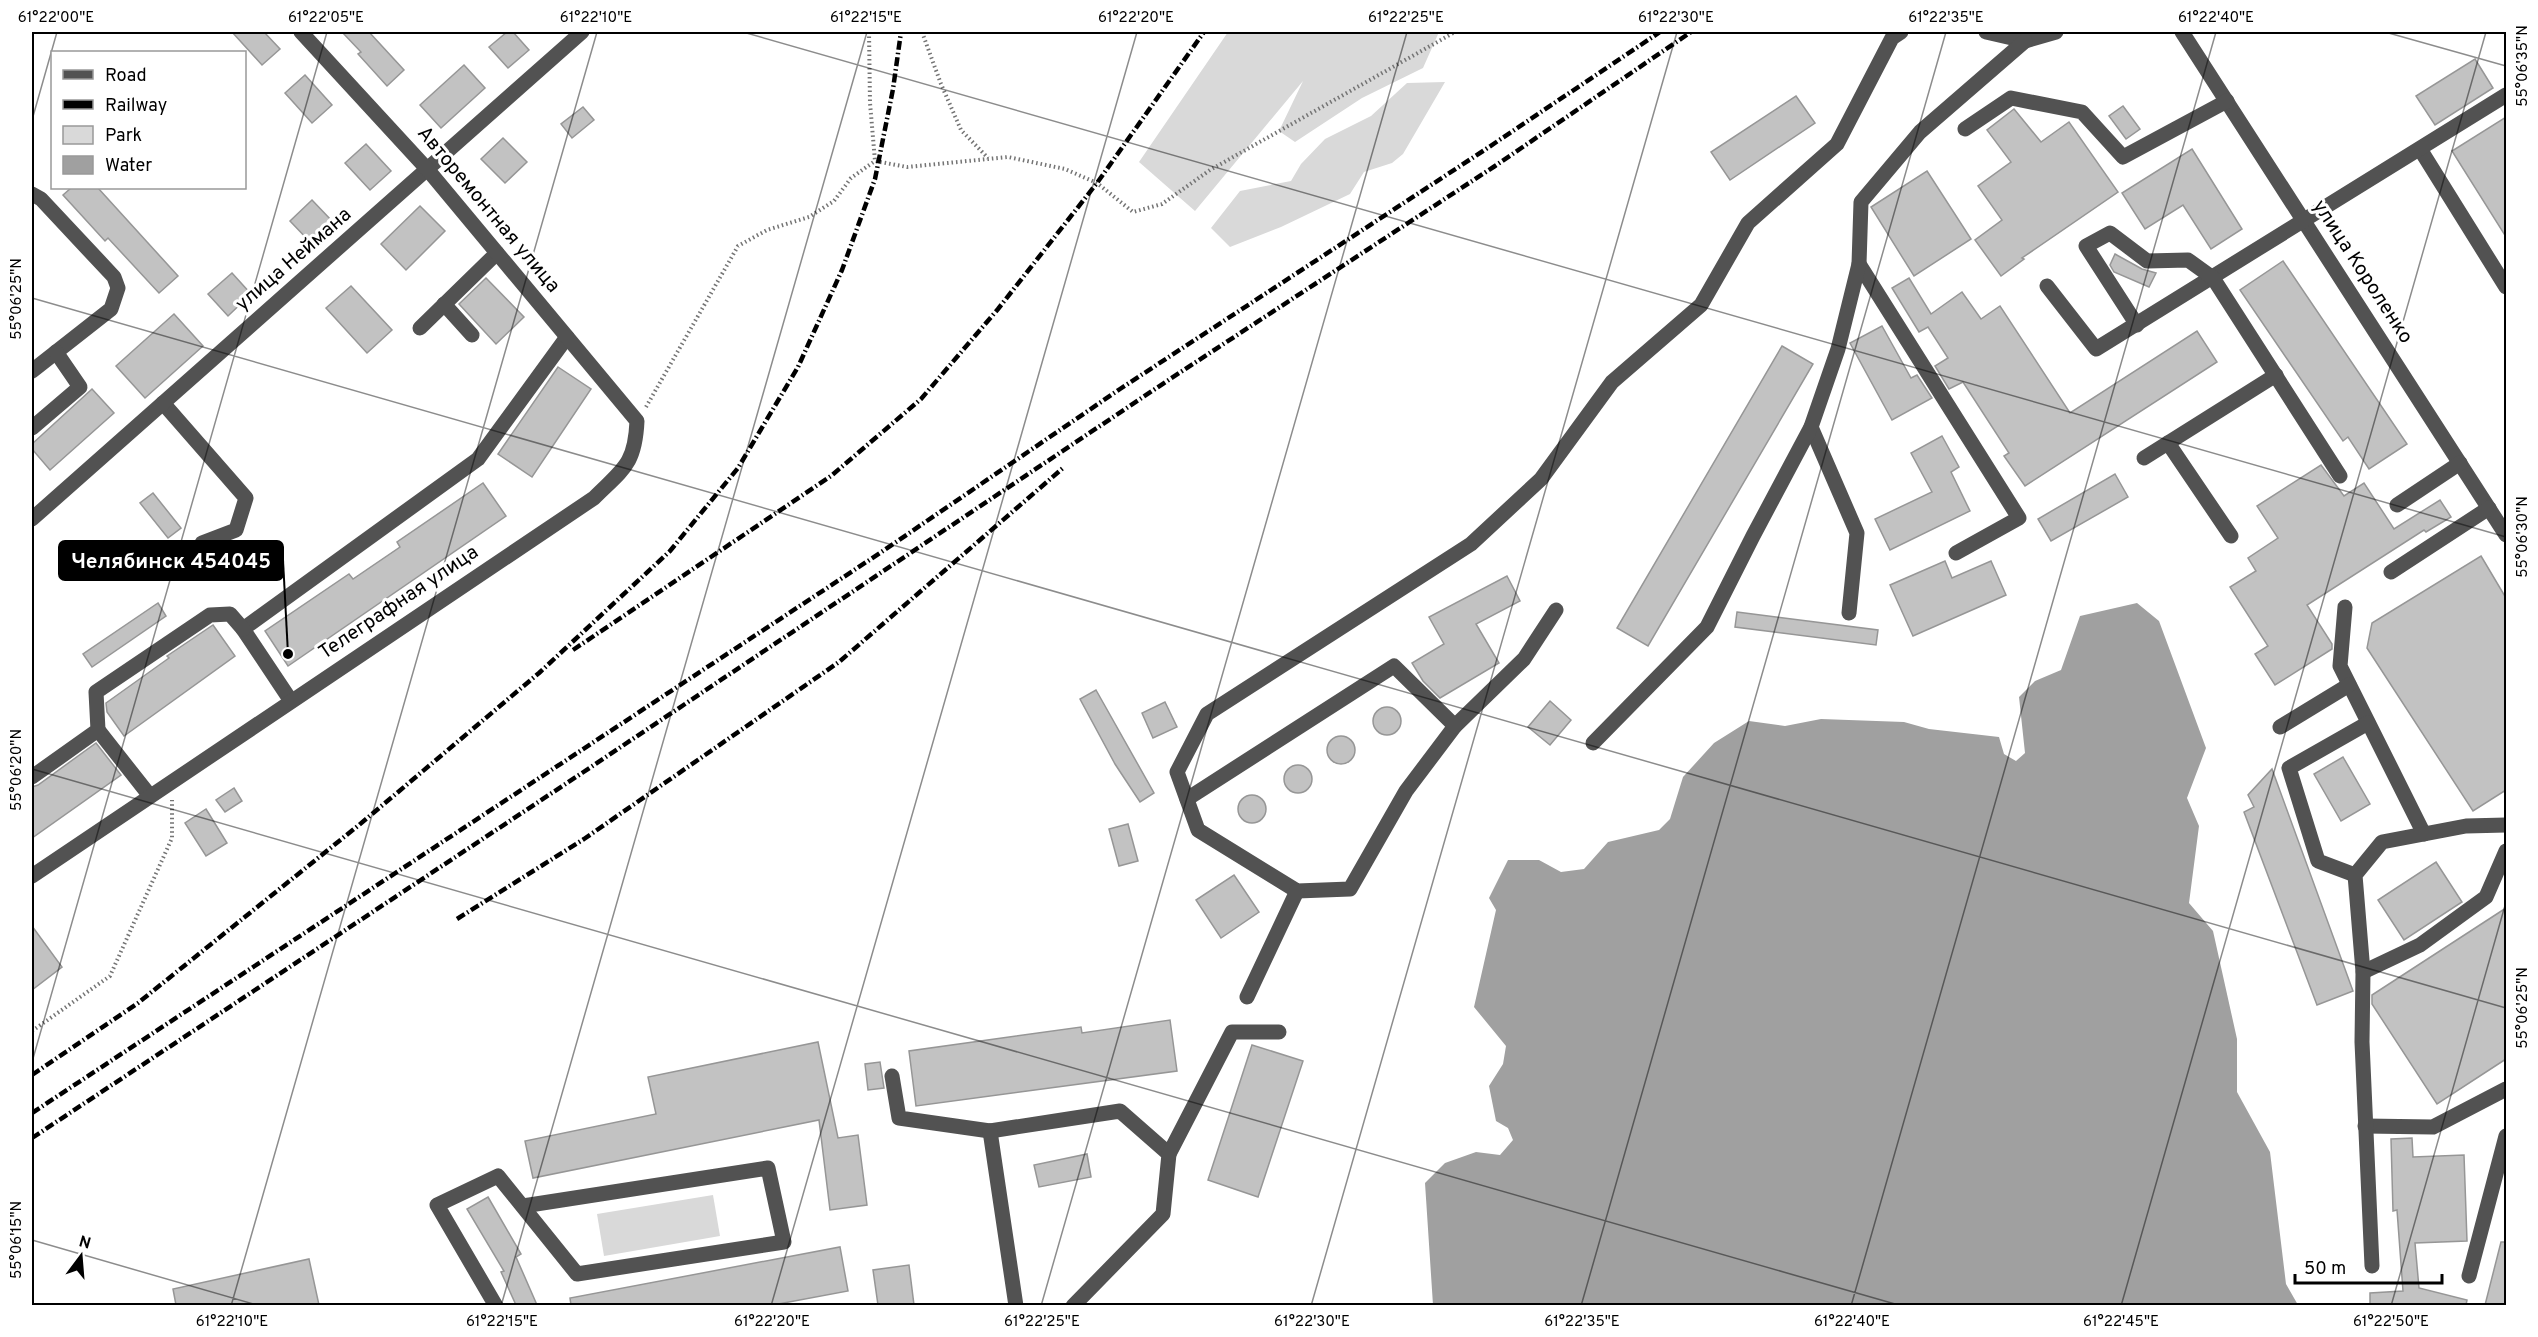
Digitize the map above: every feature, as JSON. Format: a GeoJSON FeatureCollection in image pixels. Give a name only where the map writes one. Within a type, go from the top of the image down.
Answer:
{"type":"FeatureCollection","features":[{"type":"Feature","properties":{"kind":"street","name":"Авторемонтная улица"},"geometry":{"type":"LineString","coordinates":[[301,32],[428,170],[637,421]]}},
{"type":"Feature","properties":{"kind":"street","name":"улица Неймана"},"geometry":{"type":"LineString","coordinates":[[32,519],[582,32]]}},
{"type":"Feature","properties":{"kind":"street"},"geometry":{"type":"LineString","coordinates":[[1556,610],[1524,659],[1455,726],[1406,791],[1350,889],[1297,891],[1198,830],[1177,772],[1207,714],[1471,544],[1540,479],[1612,382],[1701,305],[1748,223],[1837,144],[1892,38],[1901,32]]}},
{"type":"Feature","properties":{"kind":"street"},"geometry":{"type":"LineString","coordinates":[[1986,32],[2025,41]]}},
{"type":"Feature","properties":{"kind":"street"},"geometry":{"type":"LineString","coordinates":[[1593,743],[1707,627],[1811,427],[1838,349],[1859,264],[1861,202],[1920,132],[2025,41],[2056,32]]}},
{"type":"Feature","properties":{"kind":"street","name":"улица Короленко"},"geometry":{"type":"LineString","coordinates":[[2182,32],[2506,535]]}},
{"type":"Feature","properties":{"kind":"street"},"geometry":{"type":"LineString","coordinates":[[2047,286],[2097,350],[2506,95]]}},
{"type":"Feature","properties":{"kind":"street"},"geometry":{"type":"LineString","coordinates":[[1965,129],[2011,98],[2082,111],[2122,157],[2227,101]]}},
{"type":"Feature","properties":{"kind":"street"},"geometry":{"type":"LineString","coordinates":[[2421,149],[2506,287]]}},
{"type":"Feature","properties":{"kind":"street"},"geometry":{"type":"LineString","coordinates":[[32,194],[40,199],[114,277],[118,288],[111,309],[32,371]]}},
{"type":"Feature","properties":{"kind":"street"},"geometry":{"type":"LineString","coordinates":[[2137,325],[2086,246],[2110,233],[2147,261],[2188,260],[2213,278],[2340,476]]}},
{"type":"Feature","properties":{"kind":"street"},"geometry":{"type":"LineString","coordinates":[[420,328],[497,253]]}},
{"type":"Feature","properties":{"kind":"street"},"geometry":{"type":"LineString","coordinates":[[1859,264],[2019,518],[1956,553]]}},
{"type":"Feature","properties":{"kind":"street"},"geometry":{"type":"LineString","coordinates":[[444,304],[472,335]]}},
{"type":"Feature","properties":{"kind":"street"},"geometry":{"type":"LineString","coordinates":[[243,629],[478,459],[567,337]]}},
{"type":"Feature","properties":{"kind":"street"},"geometry":{"type":"LineString","coordinates":[[32,428],[80,387],[56,352]]}},
{"type":"Feature","properties":{"kind":"street"},"geometry":{"type":"LineString","coordinates":[[2144,458],[2276,375]]}},
{"type":"Feature","properties":{"kind":"street"},"geometry":{"type":"LineString","coordinates":[[163,403],[246,498],[236,530],[202,543]]}},
{"type":"Feature","properties":{"kind":"street","name":"Телеграфная улица"},"geometry":{"type":"LineString","coordinates":[[32,874],[594,498],[629,463],[636,442],[637,421]]}},
{"type":"Feature","properties":{"kind":"street"},"geometry":{"type":"LineString","coordinates":[[1811,427],[1857,533],[1849,613]]}},
{"type":"Feature","properties":{"kind":"street"},"geometry":{"type":"LineString","coordinates":[[2168,443],[2231,536]]}},
{"type":"Feature","properties":{"kind":"street"},"geometry":{"type":"LineString","coordinates":[[2397,505],[2460,463]]}},
{"type":"Feature","properties":{"kind":"street"},"geometry":{"type":"LineString","coordinates":[[2391,572],[2489,508]]}},
{"type":"Feature","properties":{"kind":"street"},"geometry":{"type":"LineString","coordinates":[[2345,606],[2340,666],[2424,834]]}},
{"type":"Feature","properties":{"kind":"street"},"geometry":{"type":"LineString","coordinates":[[150,796],[98,730],[96,692],[210,615],[230,614],[243,629],[291,701]]}},
{"type":"Feature","properties":{"kind":"street"},"geometry":{"type":"LineString","coordinates":[[1187,799],[1394,666],[1455,726]]}},
{"type":"Feature","properties":{"kind":"street"},"geometry":{"type":"LineString","coordinates":[[2280,727],[2349,685]]}},
{"type":"Feature","properties":{"kind":"street"},"geometry":{"type":"LineString","coordinates":[[2355,875],[2318,861],[2289,768],[2368,723]]}},
{"type":"Feature","properties":{"kind":"street"},"geometry":{"type":"LineString","coordinates":[[32,777],[98,730]]}},
{"type":"Feature","properties":{"kind":"street"},"geometry":{"type":"LineString","coordinates":[[2372,1266],[2362,1042],[2363,972],[2355,875],[2382,842],[2466,826],[2506,825]]}},
{"type":"Feature","properties":{"kind":"street"},"geometry":{"type":"LineString","coordinates":[[2363,972],[2420,945],[2486,897],[2506,851]]}},
{"type":"Feature","properties":{"kind":"street"},"geometry":{"type":"LineString","coordinates":[[1247,997],[1297,891]]}},
{"type":"Feature","properties":{"kind":"street"},"geometry":{"type":"LineString","coordinates":[[1073,1305],[1163,1214],[1169,1154],[1232,1032],[1279,1032]]}},
{"type":"Feature","properties":{"kind":"street"},"geometry":{"type":"LineString","coordinates":[[892,1076],[899,1118],[990,1131],[1120,1111],[1169,1154]]}},
{"type":"Feature","properties":{"kind":"street"},"geometry":{"type":"LineString","coordinates":[[2366,1126],[2433,1127],[2506,1089]]}},
{"type":"Feature","properties":{"kind":"street"},"geometry":{"type":"LineString","coordinates":[[990,1131],[1016,1305]]}},
{"type":"Feature","properties":{"kind":"street"},"geometry":{"type":"LineString","coordinates":[[2469,1276],[2506,1136]]}},
{"type":"Feature","properties":{"kind":"street"},"geometry":{"type":"LineString","coordinates":[[493,1305],[437,1206],[498,1176],[577,1274],[784,1242],[768,1167],[523,1206]]}},
{"type":"Feature","properties":{"kind":"path"},"geometry":{"type":"LineString","coordinates":[[869,32],[870,104],[875,161]]}},
{"type":"Feature","properties":{"kind":"path"},"geometry":{"type":"LineString","coordinates":[[922,32],[961,130],[988,159]]}},
{"type":"Feature","properties":{"kind":"path"},"geometry":{"type":"LineString","coordinates":[[637,421],[738,246],[766,230],[809,217],[834,201],[851,178],[875,161],[907,167],[1008,157],[1065,169],[1097,183],[1133,212],[1162,204],[1210,170],[1455,32]]}},
{"type":"Feature","properties":{"kind":"path"},"geometry":{"type":"LineString","coordinates":[[32,1031],[110,976],[172,838],[172,781]]}},
{"type":"Feature","properties":{"kind":"green space"},"geometry":{"type":"Polygon","coordinates":[[[1228,32],[1439,32],[1423,68],[1362,98],[1295,142],[1279,131],[1303,81],[1195,211],[1139,162],[1228,32]]]}},
{"type":"Feature","properties":{"kind":"green space"},"geometry":{"type":"Polygon","coordinates":[[[1445,82],[1403,154],[1392,163],[1364,172],[1350,194],[1281,227],[1230,247],[1211,228],[1240,191],[1291,181],[1301,164],[1325,139],[1371,116],[1407,83],[1445,82]]]}},
{"type":"Feature","properties":{"kind":"green space"},"geometry":{"type":"Polygon","coordinates":[[[713,1195],[720,1236],[604,1256],[597,1214],[713,1195]]]}},
{"type":"Feature","properties":{"kind":"water"},"geometry":{"type":"Polygon","coordinates":[[[2137,603],[2159,621],[2206,748],[2187,798],[2199,826],[2189,903],[2213,931],[2237,1039],[2237,1092],[2270,1152],[2286,1284],[2298,1305],[1433,1305],[1425,1183],[1445,1163],[1476,1152],[1500,1155],[1513,1140],[1508,1128],[1496,1121],[1489,1086],[1503,1064],[1506,1046],[1474,1007],[1496,910],[1489,898],[1508,860],[1539,860],[1561,872],[1584,869],[1608,842],[1659,830],[1670,819],[1683,777],[1714,743],[1749,721],[1785,726],[1821,719],[1904,722],[1929,729],[1999,737],[2004,754],[2016,761],[2025,753],[2019,697],[2035,681],[2061,670],[2080,616],[2137,603]]]}},
{"type":"Feature","properties":{"kind":"building"},"geometry":{"type":"Polygon","coordinates":[[[232,32],[264,32],[280,49],[262,65],[232,32]]]}},
{"type":"Feature","properties":{"kind":"building"},"geometry":{"type":"Polygon","coordinates":[[[342,32],[369,32],[404,70],[387,86],[342,32]]]}},
{"type":"Feature","properties":{"kind":"building"},"geometry":{"type":"Polygon","coordinates":[[[507,32],[513,32],[529,50],[508,68],[489,47],[507,32]]]}},
{"type":"Feature","properties":{"kind":"building"},"geometry":{"type":"Polygon","coordinates":[[[2475,59],[2493,88],[2435,125],[2416,96],[2475,59]]]}},
{"type":"Feature","properties":{"kind":"building"},"geometry":{"type":"Polygon","coordinates":[[[464,65],[485,88],[441,128],[420,105],[464,65]]]}},
{"type":"Feature","properties":{"kind":"building"},"geometry":{"type":"Polygon","coordinates":[[[305,75],[332,105],[312,123],[285,93],[305,75]]]}},
{"type":"Feature","properties":{"kind":"building"},"geometry":{"type":"Polygon","coordinates":[[[1796,96],[1815,123],[1730,180],[1711,152],[1796,96]]]}},
{"type":"Feature","properties":{"kind":"building"},"geometry":{"type":"Polygon","coordinates":[[[2123,106],[2140,129],[2126,139],[2109,116],[2123,106]]]}},
{"type":"Feature","properties":{"kind":"building"},"geometry":{"type":"Polygon","coordinates":[[[583,107],[594,120],[572,138],[561,124],[583,107]]]}},
{"type":"Feature","properties":{"kind":"building"},"geometry":{"type":"Polygon","coordinates":[[[2014,109],[2041,142],[2069,122],[2118,192],[2022,258],[2024,259],[2001,276],[1975,240],[2002,220],[1978,186],[2011,162],[1987,130],[2014,109]]]}},
{"type":"Feature","properties":{"kind":"building"},"geometry":{"type":"Polygon","coordinates":[[[2506,117],[2506,237],[2452,151],[2506,117]]]}},
{"type":"Feature","properties":{"kind":"building"},"geometry":{"type":"Polygon","coordinates":[[[503,138],[527,162],[505,183],[481,159],[503,138]]]}},
{"type":"Feature","properties":{"kind":"building"},"geometry":{"type":"Polygon","coordinates":[[[366,144],[391,171],[370,190],[345,163],[366,144]]]}},
{"type":"Feature","properties":{"kind":"building"},"geometry":{"type":"Polygon","coordinates":[[[2192,149],[2242,229],[2211,249],[2183,205],[2145,229],[2122,193],[2192,149]]]}},
{"type":"Feature","properties":{"kind":"building"},"geometry":{"type":"Polygon","coordinates":[[[1927,171],[1971,239],[1914,276],[1871,207],[1927,171]]]}},
{"type":"Feature","properties":{"kind":"building"},"geometry":{"type":"Polygon","coordinates":[[[70,189],[99,189],[178,276],[159,293],[108,238],[105,241],[63,195],[70,189]]]}},
{"type":"Feature","properties":{"kind":"building"},"geometry":{"type":"Polygon","coordinates":[[[312,200],[332,221],[310,242],[290,221],[312,200]]]}},
{"type":"Feature","properties":{"kind":"building"},"geometry":{"type":"Polygon","coordinates":[[[420,206],[445,231],[406,270],[381,244],[420,206]]]}},
{"type":"Feature","properties":{"kind":"building"},"geometry":{"type":"Polygon","coordinates":[[[2115,254],[2142,269],[2156,273],[2149,287],[2114,272],[2110,265],[2115,254]]]}},
{"type":"Feature","properties":{"kind":"building"},"geometry":{"type":"Polygon","coordinates":[[[2283,261],[2407,444],[2369,469],[2348,437],[2343,441],[2240,290],[2283,261]]]}},
{"type":"Feature","properties":{"kind":"building"},"geometry":{"type":"Polygon","coordinates":[[[232,273],[251,294],[228,316],[208,294],[232,273]]]}},
{"type":"Feature","properties":{"kind":"building"},"geometry":{"type":"Polygon","coordinates":[[[486,278],[524,317],[496,344],[459,304],[486,278]]]}},
{"type":"Feature","properties":{"kind":"building"},"geometry":{"type":"Polygon","coordinates":[[[1909,278],[1931,314],[1962,292],[1981,319],[2000,306],[2070,413],[2197,331],[2217,362],[2025,486],[2004,456],[2009,453],[1963,382],[1949,389],[1935,366],[1948,358],[1928,327],[1919,332],[1892,288],[1909,278]]]}},
{"type":"Feature","properties":{"kind":"building"},"geometry":{"type":"Polygon","coordinates":[[[351,286],[392,330],[367,353],[326,308],[351,286]]]}},
{"type":"Feature","properties":{"kind":"building"},"geometry":{"type":"Polygon","coordinates":[[[174,314],[203,346],[145,398],[116,366],[174,314]]]}},
{"type":"Feature","properties":{"kind":"building"},"geometry":{"type":"Polygon","coordinates":[[[1882,326],[1911,378],[1917,375],[1932,398],[1892,420],[1850,343],[1882,326]]]}},
{"type":"Feature","properties":{"kind":"building"},"geometry":{"type":"Polygon","coordinates":[[[1782,346],[1813,364],[1648,646],[1617,628],[1782,346]]]}},
{"type":"Feature","properties":{"kind":"building"},"geometry":{"type":"Polygon","coordinates":[[[558,367],[591,389],[532,477],[498,454],[558,367]]]}},
{"type":"Feature","properties":{"kind":"building"},"geometry":{"type":"Polygon","coordinates":[[[92,389],[114,413],[50,470],[32,449],[32,444],[92,389]]]}},
{"type":"Feature","properties":{"kind":"building"},"geometry":{"type":"Polygon","coordinates":[[[1942,436],[1959,467],[1951,472],[1970,511],[1890,550],[1875,519],[1932,492],[1911,453],[1942,436]]]}},
{"type":"Feature","properties":{"kind":"building"},"geometry":{"type":"Polygon","coordinates":[[[2321,465],[2344,496],[2364,483],[2394,529],[2440,500],[2451,517],[2426,532],[2424,530],[2307,605],[2332,644],[2332,649],[2275,685],[2255,654],[2268,646],[2230,587],[2256,571],[2248,558],[2278,538],[2257,506],[2321,465]]]}},
{"type":"Feature","properties":{"kind":"building"},"geometry":{"type":"Polygon","coordinates":[[[2115,474],[2128,497],[2051,541],[2038,519],[2115,474]]]}},
{"type":"Feature","properties":{"kind":"building"},"geometry":{"type":"Polygon","coordinates":[[[483,483],[506,516],[288,666],[265,631],[349,574],[353,579],[400,547],[397,542],[483,483]]]}},
{"type":"Feature","properties":{"kind":"building"},"geometry":{"type":"Polygon","coordinates":[[[153,493],[181,528],[168,538],[140,503],[153,493]]]}},
{"type":"Feature","properties":{"kind":"building"},"geometry":{"type":"Polygon","coordinates":[[[2481,556],[2506,598],[2506,790],[2473,811],[2367,648],[2372,623],[2481,556]]]}},
{"type":"Feature","properties":{"kind":"building"},"geometry":{"type":"Polygon","coordinates":[[[1945,561],[1952,578],[1991,561],[2006,595],[1913,636],[1890,585],[1945,561]]]}},
{"type":"Feature","properties":{"kind":"building"},"geometry":{"type":"Polygon","coordinates":[[[1507,576],[1520,601],[1476,624],[1499,663],[1440,698],[1423,681],[1412,663],[1444,644],[1429,617],[1507,576]]]}},
{"type":"Feature","properties":{"kind":"building"},"geometry":{"type":"Polygon","coordinates":[[[158,603],[166,616],[92,667],[83,654],[158,603]]]}},
{"type":"Feature","properties":{"kind":"building"},"geometry":{"type":"Polygon","coordinates":[[[1737,612],[1878,630],[1876,645],[1735,627],[1737,612]]]}},
{"type":"Feature","properties":{"kind":"building"},"geometry":{"type":"Polygon","coordinates":[[[213,625],[235,656],[124,736],[107,712],[106,703],[169,658],[167,656],[213,625]]]}},
{"type":"Feature","properties":{"kind":"building"},"geometry":{"type":"Polygon","coordinates":[[[1096,690],[1154,793],[1140,802],[1115,764],[1080,699],[1096,690]]]}},
{"type":"Feature","properties":{"kind":"building"},"geometry":{"type":"Polygon","coordinates":[[[1550,701],[1571,720],[1550,745],[1528,727],[1550,701]]]}},
{"type":"Feature","properties":{"kind":"building"},"geometry":{"type":"Polygon","coordinates":[[[1165,702],[1177,727],[1153,738],[1142,713],[1165,702]]]}},
{"type":"Feature","properties":{"kind":"building"},"geometry":{"type":"Polygon","coordinates":[[[1387,707],[1397,711],[1401,721],[1397,731],[1387,735],[1377,731],[1373,721],[1377,711],[1387,707]]]}},
{"type":"Feature","properties":{"kind":"building"},"geometry":{"type":"Polygon","coordinates":[[[1341,736],[1351,740],[1355,750],[1351,760],[1341,764],[1331,760],[1327,750],[1331,740],[1341,736]]]}},
{"type":"Feature","properties":{"kind":"building"},"geometry":{"type":"Polygon","coordinates":[[[96,743],[121,775],[32,838],[32,787],[96,743]]]}},
{"type":"Feature","properties":{"kind":"building"},"geometry":{"type":"Polygon","coordinates":[[[2343,757],[2370,804],[2341,821],[2314,774],[2343,757]]]}},
{"type":"Feature","properties":{"kind":"building"},"geometry":{"type":"Polygon","coordinates":[[[1298,765],[1308,769],[1312,779],[1308,789],[1298,793],[1288,789],[1284,779],[1288,769],[1298,765]]]}},
{"type":"Feature","properties":{"kind":"building"},"geometry":{"type":"Polygon","coordinates":[[[2272,769],[2353,991],[2317,1005],[2244,812],[2254,807],[2248,795],[2272,769]]]}},
{"type":"Feature","properties":{"kind":"building"},"geometry":{"type":"Polygon","coordinates":[[[234,788],[242,801],[225,812],[216,800],[234,788]]]}},
{"type":"Feature","properties":{"kind":"building"},"geometry":{"type":"Polygon","coordinates":[[[1252,795],[1262,799],[1266,809],[1262,819],[1252,823],[1242,819],[1238,809],[1242,799],[1252,795]]]}},
{"type":"Feature","properties":{"kind":"building"},"geometry":{"type":"Polygon","coordinates":[[[206,809],[227,843],[206,856],[185,823],[206,809]]]}},
{"type":"Feature","properties":{"kind":"building"},"geometry":{"type":"Polygon","coordinates":[[[1128,824],[1138,861],[1119,866],[1109,829],[1128,824]]]}},
{"type":"Feature","properties":{"kind":"building"},"geometry":{"type":"Polygon","coordinates":[[[2436,862],[2462,902],[2404,940],[2378,900],[2436,862]]]}},
{"type":"Feature","properties":{"kind":"building"},"geometry":{"type":"Polygon","coordinates":[[[1234,875],[1259,912],[1221,938],[1196,900],[1234,875]]]}},
{"type":"Feature","properties":{"kind":"building"},"geometry":{"type":"Polygon","coordinates":[[[2506,908],[2506,1059],[2437,1104],[2372,1004],[2372,995],[2506,908]]]}},
{"type":"Feature","properties":{"kind":"building"},"geometry":{"type":"Polygon","coordinates":[[[32,926],[62,967],[32,990],[32,926]]]}},
{"type":"Feature","properties":{"kind":"building"},"geometry":{"type":"Polygon","coordinates":[[[1170,1020],[1177,1071],[916,1106],[909,1051],[1081,1027],[1082,1033],[1170,1020]]]}},
{"type":"Feature","properties":{"kind":"building"},"geometry":{"type":"Polygon","coordinates":[[[818,1042],[838,1138],[858,1135],[867,1205],[830,1210],[819,1120],[533,1178],[525,1141],[656,1114],[648,1077],[818,1042]]]}},
{"type":"Feature","properties":{"kind":"building"},"geometry":{"type":"Polygon","coordinates":[[[1252,1045],[1303,1061],[1258,1197],[1208,1180],[1252,1045]]]}},
{"type":"Feature","properties":{"kind":"building"},"geometry":{"type":"Polygon","coordinates":[[[880,1062],[884,1088],[868,1090],[865,1064],[880,1062]]]}},
{"type":"Feature","properties":{"kind":"building"},"geometry":{"type":"Polygon","coordinates":[[[2412,1138],[2413,1157],[2464,1155],[2467,1241],[2415,1243],[2419,1288],[2467,1300],[2466,1305],[2370,1305],[2370,1293],[2403,1291],[2397,1210],[2393,1211],[2391,1139],[2412,1138]]]}},
{"type":"Feature","properties":{"kind":"building"},"geometry":{"type":"Polygon","coordinates":[[[1087,1154],[1091,1177],[1039,1187],[1034,1165],[1087,1154]]]}},
{"type":"Feature","properties":{"kind":"building"},"geometry":{"type":"Polygon","coordinates":[[[488,1197],[521,1254],[516,1257],[537,1305],[516,1305],[501,1272],[504,1271],[467,1209],[488,1197]]]}},
{"type":"Feature","properties":{"kind":"building"},"geometry":{"type":"Polygon","coordinates":[[[2501,1242],[2506,1242],[2506,1305],[2485,1305],[2501,1242]]]}},
{"type":"Feature","properties":{"kind":"building"},"geometry":{"type":"Polygon","coordinates":[[[840,1247],[848,1291],[773,1305],[571,1305],[570,1298],[840,1247]]]}},
{"type":"Feature","properties":{"kind":"building"},"geometry":{"type":"Polygon","coordinates":[[[309,1259],[319,1305],[176,1305],[173,1289],[309,1259]]]}},
{"type":"Feature","properties":{"kind":"building"},"geometry":{"type":"Polygon","coordinates":[[[909,1265],[914,1305],[878,1305],[873,1270],[909,1265]]]}},
{"type":"Feature","properties":{"kind":"railway"},"geometry":{"type":"LineString","coordinates":[[32,1075],[138,1003],[359,825],[539,673],[670,551],[738,468],[798,367],[842,270],[875,179],[893,89],[901,32]]}},
{"type":"Feature","properties":{"kind":"railway"},"geometry":{"type":"LineString","coordinates":[[573,650],[831,476],[921,399],[998,309],[1097,183],[1204,32]]}},
{"type":"Feature","properties":{"kind":"railway"},"geometry":{"type":"LineString","coordinates":[[32,1113],[880,553],[1120,389],[1660,32]]}},
{"type":"Feature","properties":{"kind":"railway"},"geometry":{"type":"LineString","coordinates":[[32,1138],[1167,381],[1495,166],[1691,32]]}},
{"type":"Feature","properties":{"kind":"railway"},"geometry":{"type":"LineString","coordinates":[[457,919],[584,839],[839,662],[1063,468]]}},
{"type":"Feature","properties":{"kind":"place","name":"Челябинск 454045"},"geometry":{"type":"Point","coordinates":[288,654]}}]}
